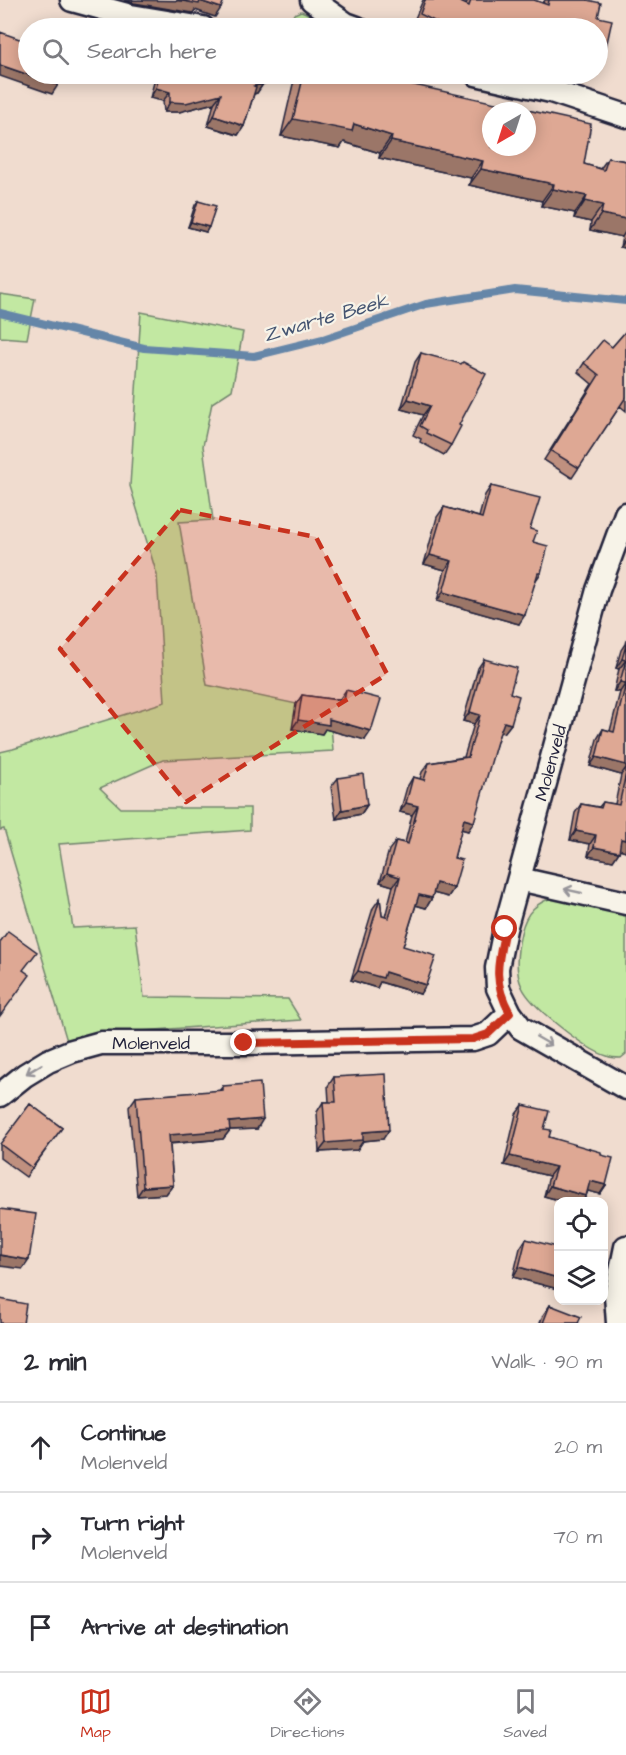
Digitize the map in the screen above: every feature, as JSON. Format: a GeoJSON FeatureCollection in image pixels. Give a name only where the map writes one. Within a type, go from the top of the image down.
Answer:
{"type":"FeatureCollection","features":[{"type":"Feature","properties":{"kind":"street"},"geometry":{"type":"LineString","coordinates":[[72,0],[144,18]]}},
{"type":"Feature","properties":{"kind":"street"},"geometry":{"type":"LineString","coordinates":[[312,0],[338,18]]}},
{"type":"Feature","properties":{"kind":"street"},"geometry":{"type":"LineString","coordinates":[[520,84],[551,91],[626,116]]}},
{"type":"Feature","properties":{"kind":"street","name":"Molenveld"},"geometry":{"type":"LineString","coordinates":[[626,514],[598,590],[505,929],[497,968],[498,988],[510,1013],[521,1028],[626,1088]]}},
{"type":"Feature","properties":{"kind":"street"},"geometry":{"type":"LineString","coordinates":[[519,879],[626,903]]}},
{"type":"Feature","properties":{"kind":"street","name":"Molenveld"},"geometry":{"type":"LineString","coordinates":[[0,1095],[25,1074],[48,1061],[101,1043],[473,1039],[488,1034],[510,1013]]}},
{"type":"Feature","properties":{"kind":"street"},"geometry":{"type":"LineString","coordinates":[[618,1323],[616,1295],[626,1247]]}},
{"type":"Feature","properties":{"kind":"highlighted area"},"geometry":{"type":"Polygon","coordinates":[[[180,510],[316,537],[387,674],[186,802],[60,649],[180,510]]]}},
{"type":"Feature","properties":{"kind":"green space"},"geometry":{"type":"Polygon","coordinates":[[[301,11],[315,18],[292,18],[294,14],[301,11]]]}},
{"type":"Feature","properties":{"kind":"green space"},"geometry":{"type":"Polygon","coordinates":[[[0,294],[35,299],[27,339],[0,337],[0,294]]]}},
{"type":"Feature","properties":{"kind":"green space"},"geometry":{"type":"Polygon","coordinates":[[[141,312],[243,332],[232,390],[212,403],[203,446],[213,520],[179,522],[207,685],[330,711],[333,751],[163,760],[100,788],[121,808],[250,808],[250,830],[59,844],[73,928],[135,925],[144,997],[288,999],[301,1020],[111,1033],[67,1041],[4,829],[0,830],[0,752],[165,702],[157,575],[130,486],[141,312]]]}},
{"type":"Feature","properties":{"kind":"green space"},"geometry":{"type":"Polygon","coordinates":[[[557,896],[626,913],[626,1054],[621,1058],[610,1057],[598,1052],[573,1037],[536,1005],[527,995],[519,980],[518,946],[523,925],[533,908],[557,896]]]}},
{"type":"Feature","properties":{"kind":"building"},"geometry":{"type":"Polygon","coordinates":[[[177,0],[224,0],[221,8],[200,1],[199,4],[177,0]]]}},
{"type":"Feature","properties":{"kind":"building"},"geometry":{"type":"Polygon","coordinates":[[[425,0],[456,0],[469,6],[471,0],[534,0],[548,5],[549,0],[587,0],[601,3],[598,17],[603,18],[428,18],[420,14],[425,0]]]}},
{"type":"Feature","properties":{"kind":"building"},"geometry":{"type":"Polygon","coordinates":[[[608,19],[612,20],[608,38],[608,19]]]}},
{"type":"Feature","properties":{"kind":"building"},"geometry":{"type":"Polygon","coordinates":[[[0,32],[18,38],[18,71],[0,65],[0,32]]]}},
{"type":"Feature","properties":{"kind":"building"},"geometry":{"type":"Polygon","coordinates":[[[157,84],[263,84],[254,86],[256,87],[244,126],[214,116],[221,94],[186,103],[170,102],[170,92],[156,88],[157,84]]]}},
{"type":"Feature","properties":{"kind":"building"},"geometry":{"type":"Polygon","coordinates":[[[302,84],[410,84],[491,102],[482,102],[482,156],[536,156],[536,112],[591,124],[584,164],[604,170],[608,158],[626,161],[626,219],[601,214],[603,205],[585,201],[587,196],[553,189],[554,184],[481,169],[483,161],[391,141],[392,136],[354,124],[352,131],[293,119],[302,84]]]}},
{"type":"Feature","properties":{"kind":"building"},"geometry":{"type":"Polygon","coordinates":[[[198,201],[216,206],[209,227],[191,222],[198,201]]]}},
{"type":"Feature","properties":{"kind":"building"},"geometry":{"type":"Polygon","coordinates":[[[626,331],[626,397],[579,468],[551,451],[599,375],[584,363],[603,340],[612,347],[626,331]]]}},
{"type":"Feature","properties":{"kind":"building"},"geometry":{"type":"Polygon","coordinates":[[[421,353],[461,364],[463,362],[486,374],[451,445],[426,433],[427,430],[420,426],[430,406],[408,399],[421,353]]]}},
{"type":"Feature","properties":{"kind":"building"},"geometry":{"type":"Polygon","coordinates":[[[491,486],[540,498],[530,529],[537,531],[533,542],[548,546],[541,573],[538,573],[525,615],[443,592],[452,561],[430,555],[444,507],[482,518],[491,486]]]}},
{"type":"Feature","properties":{"kind":"building"},"geometry":{"type":"Polygon","coordinates":[[[626,645],[626,660],[622,659],[626,645]]]}},
{"type":"Feature","properties":{"kind":"building"},"geometry":{"type":"Polygon","coordinates":[[[484,659],[517,668],[510,693],[519,696],[511,724],[504,722],[498,738],[474,822],[464,819],[454,858],[462,860],[454,888],[436,883],[432,898],[419,895],[403,946],[436,956],[426,985],[385,972],[383,978],[358,971],[380,898],[382,916],[389,918],[400,877],[387,873],[396,841],[408,844],[418,806],[406,803],[413,777],[424,780],[429,763],[468,757],[480,715],[470,712],[484,659]]]}},
{"type":"Feature","properties":{"kind":"building"},"geometry":{"type":"Polygon","coordinates":[[[626,660],[626,683],[620,682],[626,660]]]}},
{"type":"Feature","properties":{"kind":"building"},"geometry":{"type":"Polygon","coordinates":[[[626,683],[626,765],[596,757],[603,729],[614,732],[626,683]]]}},
{"type":"Feature","properties":{"kind":"building"},"geometry":{"type":"Polygon","coordinates":[[[346,690],[381,699],[371,731],[329,719],[329,725],[298,720],[302,695],[344,701],[346,690]]]}},
{"type":"Feature","properties":{"kind":"building"},"geometry":{"type":"Polygon","coordinates":[[[626,773],[626,840],[621,839],[619,852],[594,847],[596,835],[576,831],[581,804],[601,808],[603,802],[619,805],[626,773]]]}},
{"type":"Feature","properties":{"kind":"building"},"geometry":{"type":"Polygon","coordinates":[[[363,774],[367,805],[342,810],[338,778],[363,774]]]}},
{"type":"Feature","properties":{"kind":"building"},"geometry":{"type":"Polygon","coordinates":[[[8,931],[37,952],[23,970],[30,975],[0,1016],[0,942],[8,931]]]}},
{"type":"Feature","properties":{"kind":"building"},"geometry":{"type":"Polygon","coordinates":[[[386,1074],[389,1130],[363,1132],[363,1140],[326,1143],[323,1102],[336,1102],[334,1077],[386,1074]]]}},
{"type":"Feature","properties":{"kind":"building"},"geometry":{"type":"Polygon","coordinates":[[[260,1083],[263,1119],[229,1122],[230,1130],[169,1135],[173,1185],[143,1187],[136,1097],[223,1090],[223,1086],[260,1083]]]}},
{"type":"Feature","properties":{"kind":"building"},"geometry":{"type":"Polygon","coordinates":[[[30,1104],[62,1128],[32,1168],[0,1144],[30,1104]]]}},
{"type":"Feature","properties":{"kind":"building"},"geometry":{"type":"Polygon","coordinates":[[[523,1105],[549,1111],[544,1129],[551,1130],[549,1137],[601,1152],[601,1155],[613,1158],[606,1185],[590,1181],[586,1196],[550,1186],[556,1167],[510,1156],[523,1105]]]}},
{"type":"Feature","properties":{"kind":"building"},"geometry":{"type":"Polygon","coordinates":[[[0,1209],[36,1214],[29,1260],[0,1255],[0,1209]]]}},
{"type":"Feature","properties":{"kind":"building"},"geometry":{"type":"Polygon","coordinates":[[[526,1239],[554,1246],[554,1277],[519,1267],[526,1239]]]}},
{"type":"Feature","properties":{"kind":"building"},"geometry":{"type":"Polygon","coordinates":[[[0,1299],[26,1304],[23,1323],[0,1323],[0,1299]]]}},
{"type":"Feature","properties":{"kind":"building"},"geometry":{"type":"Polygon","coordinates":[[[550,1305],[581,1317],[578,1323],[543,1323],[550,1305]]]}},
{"type":"Feature","properties":{"kind":"waterway","name":"Zwarte Beek"},"geometry":{"type":"LineString","coordinates":[[0,313],[144,348],[254,356],[323,339],[426,304],[515,290],[626,301]]}},
{"type":"Feature","properties":{"kind":"route"},"geometry":{"type":"LineString","coordinates":[[244,1043],[473,1039],[488,1034],[510,1013],[498,988],[497,968],[505,929]]}}]}
